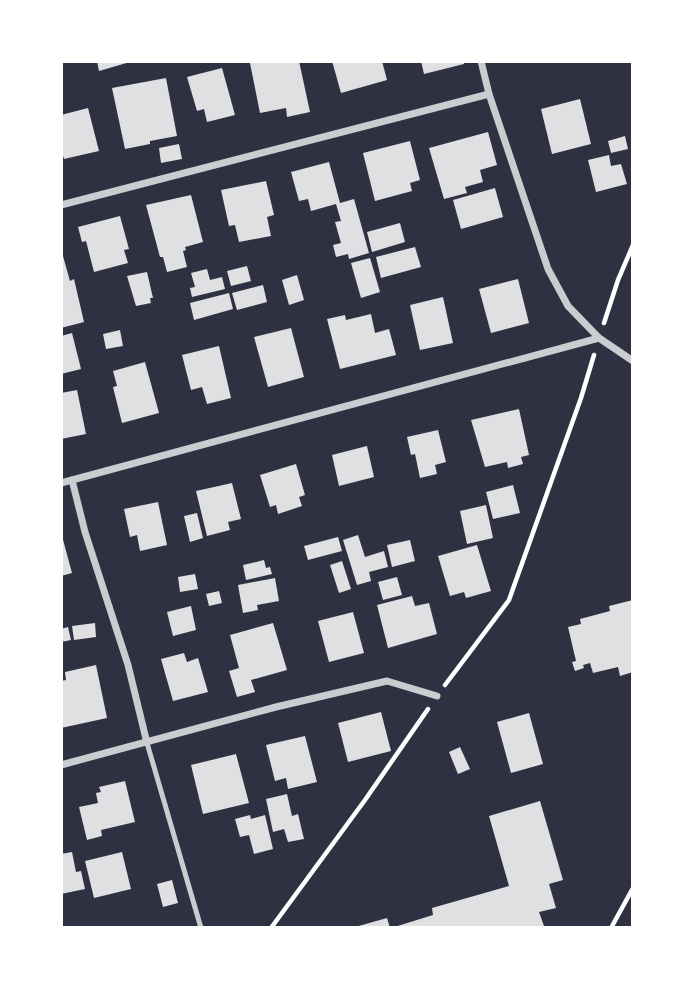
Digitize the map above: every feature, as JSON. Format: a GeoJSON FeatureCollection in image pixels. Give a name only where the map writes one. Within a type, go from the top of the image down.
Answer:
{"type":"FeatureCollection","features":[{"type":"Feature","properties":{"kind":"street"},"geometry":{"type":"LineString","coordinates":[[481,61],[489,94],[548,269],[568,306],[599,338],[633,361]]}},
{"type":"Feature","properties":{"kind":"street"},"geometry":{"type":"LineString","coordinates":[[61,205],[489,94]]}},
{"type":"Feature","properties":{"kind":"street"},"geometry":{"type":"LineString","coordinates":[[61,483],[599,338]]}},
{"type":"Feature","properties":{"kind":"street"},"geometry":{"type":"LineString","coordinates":[[72,480],[85,532],[128,665],[147,743]]}},
{"type":"Feature","properties":{"kind":"street"},"geometry":{"type":"LineString","coordinates":[[61,765],[276,707],[387,681],[437,696]]}},
{"type":"Feature","properties":{"kind":"lane"},"geometry":{"type":"LineString","coordinates":[[147,743],[201,928]]}},
{"type":"Feature","properties":{"kind":"path"},"geometry":{"type":"LineString","coordinates":[[271,928],[509,600],[581,398],[618,280],[633,245]]}},
{"type":"Feature","properties":{"kind":"path"},"geometry":{"type":"LineString","coordinates":[[611,928],[633,888]]}},
{"type":"Feature","properties":{"kind":"building"},"geometry":{"type":"Polygon","coordinates":[[[97,61],[130,61],[130,62],[99,71],[97,61]]]}},
{"type":"Feature","properties":{"kind":"building"},"geometry":{"type":"Polygon","coordinates":[[[299,61],[310,112],[287,117],[286,108],[260,113],[250,63],[299,61]]]}},
{"type":"Feature","properties":{"kind":"building"},"geometry":{"type":"Polygon","coordinates":[[[332,61],[382,61],[387,80],[341,93],[332,61]]]}},
{"type":"Feature","properties":{"kind":"building"},"geometry":{"type":"Polygon","coordinates":[[[421,61],[464,61],[464,64],[424,74],[421,61]]]}},
{"type":"Feature","properties":{"kind":"building"},"geometry":{"type":"Polygon","coordinates":[[[222,68],[235,115],[207,122],[204,109],[197,111],[187,77],[222,68]]]}},
{"type":"Feature","properties":{"kind":"building"},"geometry":{"type":"Polygon","coordinates":[[[166,78],[177,136],[125,149],[112,88],[166,78]]]}},
{"type":"Feature","properties":{"kind":"building"},"geometry":{"type":"Polygon","coordinates":[[[580,99],[591,144],[552,154],[541,109],[580,99]]]}},
{"type":"Feature","properties":{"kind":"building"},"geometry":{"type":"Polygon","coordinates":[[[88,108],[99,151],[64,159],[61,149],[61,115],[88,108]]]}},
{"type":"Feature","properties":{"kind":"building"},"geometry":{"type":"Polygon","coordinates":[[[488,132],[497,165],[480,170],[483,182],[465,187],[467,193],[444,199],[429,148],[488,132]]]}},
{"type":"Feature","properties":{"kind":"building"},"geometry":{"type":"Polygon","coordinates":[[[625,136],[628,149],[611,153],[608,141],[625,136]]]}},
{"type":"Feature","properties":{"kind":"building"},"geometry":{"type":"Polygon","coordinates":[[[410,141],[420,180],[410,183],[412,191],[375,201],[363,153],[410,141]]]}},
{"type":"Feature","properties":{"kind":"building"},"geometry":{"type":"Polygon","coordinates":[[[179,144],[182,159],[161,163],[159,148],[179,144]]]}},
{"type":"Feature","properties":{"kind":"building"},"geometry":{"type":"Polygon","coordinates":[[[609,155],[611,166],[621,164],[627,184],[596,192],[588,160],[609,155]]]}},
{"type":"Feature","properties":{"kind":"building"},"geometry":{"type":"Polygon","coordinates":[[[329,162],[340,203],[354,199],[369,253],[349,259],[348,254],[336,257],[333,245],[341,243],[335,222],[341,221],[336,204],[311,211],[308,199],[299,201],[291,172],[329,162]]]}},
{"type":"Feature","properties":{"kind":"building"},"geometry":{"type":"Polygon","coordinates":[[[266,181],[274,215],[267,217],[271,236],[239,242],[235,225],[229,226],[221,190],[266,181]]]}},
{"type":"Feature","properties":{"kind":"building"},"geometry":{"type":"Polygon","coordinates":[[[495,188],[503,217],[461,229],[453,200],[495,188]]]}},
{"type":"Feature","properties":{"kind":"building"},"geometry":{"type":"Polygon","coordinates":[[[191,195],[203,242],[185,247],[186,250],[183,251],[187,267],[167,272],[163,257],[160,257],[146,205],[191,195]]]}},
{"type":"Feature","properties":{"kind":"building"},"geometry":{"type":"Polygon","coordinates":[[[120,216],[129,249],[124,250],[128,263],[94,272],[86,241],[82,242],[78,227],[120,216]]]}},
{"type":"Feature","properties":{"kind":"building"},"geometry":{"type":"Polygon","coordinates":[[[400,223],[405,242],[372,252],[367,232],[400,223]]]}},
{"type":"Feature","properties":{"kind":"building"},"geometry":{"type":"Polygon","coordinates":[[[415,247],[421,267],[381,278],[376,257],[415,247]]]}},
{"type":"Feature","properties":{"kind":"building"},"geometry":{"type":"Polygon","coordinates":[[[61,249],[70,281],[74,279],[84,322],[61,328],[61,249]]]}},
{"type":"Feature","properties":{"kind":"building"},"geometry":{"type":"Polygon","coordinates":[[[370,258],[380,292],[361,298],[351,263],[370,258]]]}},
{"type":"Feature","properties":{"kind":"building"},"geometry":{"type":"Polygon","coordinates":[[[247,266],[251,281],[231,286],[227,271],[247,266]]]}},
{"type":"Feature","properties":{"kind":"building"},"geometry":{"type":"Polygon","coordinates":[[[207,269],[210,280],[222,277],[225,289],[192,297],[190,288],[195,287],[191,273],[207,269]]]}},
{"type":"Feature","properties":{"kind":"building"},"geometry":{"type":"Polygon","coordinates":[[[147,272],[153,298],[150,298],[151,303],[136,306],[127,276],[147,272]]]}},
{"type":"Feature","properties":{"kind":"building"},"geometry":{"type":"Polygon","coordinates":[[[297,275],[304,300],[289,305],[282,280],[297,275]]]}},
{"type":"Feature","properties":{"kind":"building"},"geometry":{"type":"Polygon","coordinates":[[[518,279],[529,323],[491,333],[479,289],[518,279]]]}},
{"type":"Feature","properties":{"kind":"building"},"geometry":{"type":"Polygon","coordinates":[[[263,285],[267,302],[237,310],[232,293],[263,285]]]}},
{"type":"Feature","properties":{"kind":"building"},"geometry":{"type":"Polygon","coordinates":[[[229,293],[233,309],[194,320],[190,303],[229,293]]]}},
{"type":"Feature","properties":{"kind":"building"},"geometry":{"type":"Polygon","coordinates":[[[443,297],[453,343],[420,350],[410,305],[443,297]]]}},
{"type":"Feature","properties":{"kind":"building"},"geometry":{"type":"Polygon","coordinates":[[[371,314],[375,333],[389,329],[396,355],[340,369],[327,319],[345,315],[346,320],[371,314]]]}},
{"type":"Feature","properties":{"kind":"building"},"geometry":{"type":"Polygon","coordinates":[[[291,328],[304,377],[268,387],[254,337],[291,328]]]}},
{"type":"Feature","properties":{"kind":"building"},"geometry":{"type":"Polygon","coordinates":[[[120,330],[123,346],[106,349],[103,334],[120,330]]]}},
{"type":"Feature","properties":{"kind":"building"},"geometry":{"type":"Polygon","coordinates":[[[72,333],[81,369],[61,374],[61,336],[72,333]]]}},
{"type":"Feature","properties":{"kind":"building"},"geometry":{"type":"Polygon","coordinates":[[[219,346],[231,398],[207,404],[202,387],[191,390],[182,355],[219,346]]]}},
{"type":"Feature","properties":{"kind":"building"},"geometry":{"type":"Polygon","coordinates":[[[145,362],[159,413],[122,423],[113,387],[117,386],[113,371],[145,362]]]}},
{"type":"Feature","properties":{"kind":"building"},"geometry":{"type":"Polygon","coordinates":[[[77,390],[86,434],[61,439],[61,393],[77,390]]]}},
{"type":"Feature","properties":{"kind":"building"},"geometry":{"type":"Polygon","coordinates":[[[519,409],[529,455],[521,457],[523,464],[508,468],[507,462],[485,467],[471,420],[519,409]]]}},
{"type":"Feature","properties":{"kind":"building"},"geometry":{"type":"Polygon","coordinates":[[[438,430],[446,462],[435,465],[437,474],[420,478],[415,454],[411,455],[407,437],[438,430]]]}},
{"type":"Feature","properties":{"kind":"building"},"geometry":{"type":"Polygon","coordinates":[[[367,446],[374,477],[339,486],[332,455],[367,446]]]}},
{"type":"Feature","properties":{"kind":"building"},"geometry":{"type":"Polygon","coordinates":[[[296,464],[305,495],[299,497],[302,506],[278,514],[276,505],[270,507],[260,475],[296,464]]]}},
{"type":"Feature","properties":{"kind":"building"},"geometry":{"type":"Polygon","coordinates":[[[232,483],[241,519],[228,522],[230,530],[207,536],[196,491],[232,483]]]}},
{"type":"Feature","properties":{"kind":"building"},"geometry":{"type":"Polygon","coordinates":[[[513,485],[520,513],[493,519],[486,492],[513,485]]]}},
{"type":"Feature","properties":{"kind":"building"},"geometry":{"type":"Polygon","coordinates":[[[158,502],[167,545],[140,551],[137,535],[130,537],[124,509],[158,502]]]}},
{"type":"Feature","properties":{"kind":"building"},"geometry":{"type":"Polygon","coordinates":[[[486,505],[493,538],[467,544],[460,511],[486,505]]]}},
{"type":"Feature","properties":{"kind":"building"},"geometry":{"type":"Polygon","coordinates":[[[197,513],[203,538],[190,542],[184,516],[197,513]]]}},
{"type":"Feature","properties":{"kind":"building"},"geometry":{"type":"Polygon","coordinates":[[[358,535],[365,557],[384,551],[388,567],[369,572],[371,581],[357,585],[343,540],[358,535]]]}},
{"type":"Feature","properties":{"kind":"building"},"geometry":{"type":"Polygon","coordinates":[[[61,537],[72,573],[61,576],[61,537]]]}},
{"type":"Feature","properties":{"kind":"building"},"geometry":{"type":"Polygon","coordinates":[[[338,537],[342,551],[308,560],[304,546],[338,537]]]}},
{"type":"Feature","properties":{"kind":"building"},"geometry":{"type":"Polygon","coordinates":[[[410,540],[415,561],[392,567],[387,545],[410,540]]]}},
{"type":"Feature","properties":{"kind":"building"},"geometry":{"type":"Polygon","coordinates":[[[477,545],[491,591],[466,598],[464,592],[450,596],[438,556],[477,545]]]}},
{"type":"Feature","properties":{"kind":"building"},"geometry":{"type":"Polygon","coordinates":[[[264,560],[266,568],[270,567],[272,574],[246,580],[243,565],[264,560]]]}},
{"type":"Feature","properties":{"kind":"building"},"geometry":{"type":"Polygon","coordinates":[[[342,561],[351,589],[339,593],[330,565],[342,561]]]}},
{"type":"Feature","properties":{"kind":"building"},"geometry":{"type":"Polygon","coordinates":[[[195,574],[198,589],[180,592],[178,577],[195,574]]]}},
{"type":"Feature","properties":{"kind":"building"},"geometry":{"type":"Polygon","coordinates":[[[397,577],[402,595],[383,600],[378,582],[397,577]]]}},
{"type":"Feature","properties":{"kind":"building"},"geometry":{"type":"Polygon","coordinates":[[[275,578],[279,601],[257,605],[258,610],[243,613],[238,585],[275,578]]]}},
{"type":"Feature","properties":{"kind":"building"},"geometry":{"type":"Polygon","coordinates":[[[219,591],[222,603],[209,606],[206,594],[219,591]]]}},
{"type":"Feature","properties":{"kind":"building"},"geometry":{"type":"Polygon","coordinates":[[[412,596],[415,606],[429,603],[437,634],[388,648],[377,605],[412,596]]]}},
{"type":"Feature","properties":{"kind":"building"},"geometry":{"type":"Polygon","coordinates":[[[633,600],[633,672],[620,676],[618,667],[593,673],[590,663],[575,671],[572,662],[576,661],[568,627],[581,624],[580,619],[610,611],[609,606],[633,600]]]}},
{"type":"Feature","properties":{"kind":"building"},"geometry":{"type":"Polygon","coordinates":[[[191,606],[196,630],[173,636],[167,612],[191,606]]]}},
{"type":"Feature","properties":{"kind":"building"},"geometry":{"type":"Polygon","coordinates":[[[353,612],[364,653],[329,662],[318,621],[353,612]]]}},
{"type":"Feature","properties":{"kind":"building"},"geometry":{"type":"Polygon","coordinates":[[[95,623],[96,637],[74,640],[72,626],[95,623]]]}},
{"type":"Feature","properties":{"kind":"building"},"geometry":{"type":"Polygon","coordinates":[[[273,623],[287,670],[251,680],[255,692],[237,697],[229,671],[239,668],[230,635],[273,623]]]}},
{"type":"Feature","properties":{"kind":"building"},"geometry":{"type":"Polygon","coordinates":[[[68,627],[71,640],[61,642],[61,629],[68,627]]]}},
{"type":"Feature","properties":{"kind":"building"},"geometry":{"type":"Polygon","coordinates":[[[184,653],[187,662],[198,658],[208,692],[173,701],[161,659],[184,653]]]}},
{"type":"Feature","properties":{"kind":"building"},"geometry":{"type":"Polygon","coordinates":[[[96,665],[107,718],[61,728],[61,681],[66,680],[65,672],[96,665]]]}},
{"type":"Feature","properties":{"kind":"building"},"geometry":{"type":"Polygon","coordinates":[[[381,712],[391,751],[348,762],[338,723],[381,712]]]}},
{"type":"Feature","properties":{"kind":"building"},"geometry":{"type":"Polygon","coordinates":[[[529,713],[543,764],[511,773],[497,722],[529,713]]]}},
{"type":"Feature","properties":{"kind":"building"},"geometry":{"type":"Polygon","coordinates":[[[305,736],[317,782],[288,789],[286,778],[275,781],[266,745],[305,736]]]}},
{"type":"Feature","properties":{"kind":"building"},"geometry":{"type":"Polygon","coordinates":[[[460,747],[470,769],[458,774],[449,752],[460,747]]]}},
{"type":"Feature","properties":{"kind":"building"},"geometry":{"type":"Polygon","coordinates":[[[236,754],[249,803],[203,814],[191,765],[236,754]]]}},
{"type":"Feature","properties":{"kind":"building"},"geometry":{"type":"Polygon","coordinates":[[[125,781],[135,822],[101,830],[102,836],[87,840],[79,807],[98,803],[96,793],[101,792],[99,787],[125,781]]]}},
{"type":"Feature","properties":{"kind":"building"},"geometry":{"type":"Polygon","coordinates":[[[287,794],[292,816],[298,814],[304,839],[288,842],[284,829],[273,832],[266,799],[287,794]]]}},
{"type":"Feature","properties":{"kind":"building"},"geometry":{"type":"Polygon","coordinates":[[[540,801],[563,880],[549,884],[556,908],[539,912],[544,926],[391,928],[433,915],[432,908],[509,886],[489,816],[540,801]]]}},
{"type":"Feature","properties":{"kind":"building"},"geometry":{"type":"Polygon","coordinates":[[[250,815],[251,819],[265,815],[273,849],[254,854],[249,835],[240,837],[235,819],[250,815]]]}},
{"type":"Feature","properties":{"kind":"building"},"geometry":{"type":"Polygon","coordinates":[[[72,852],[76,872],[81,871],[85,889],[61,894],[61,854],[72,852]]]}},
{"type":"Feature","properties":{"kind":"building"},"geometry":{"type":"Polygon","coordinates":[[[122,852],[131,889],[94,898],[85,861],[122,852]]]}},
{"type":"Feature","properties":{"kind":"building"},"geometry":{"type":"Polygon","coordinates":[[[172,880],[178,903],[163,907],[157,884],[172,880]]]}},
{"type":"Feature","properties":{"kind":"building"},"geometry":{"type":"Polygon","coordinates":[[[387,918],[390,928],[355,928],[355,927],[387,918]]]}}]}
